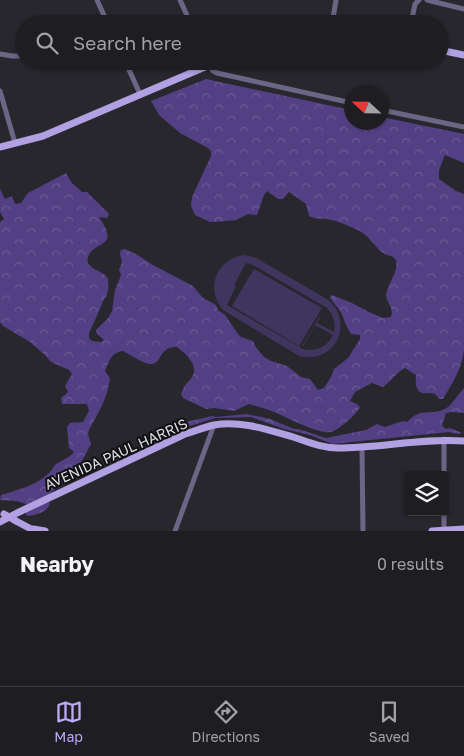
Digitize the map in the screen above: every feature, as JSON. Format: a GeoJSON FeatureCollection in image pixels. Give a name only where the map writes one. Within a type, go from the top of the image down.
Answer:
{"type":"FeatureCollection","features":[{"type":"Feature","properties":{"kind":"main road"},"geometry":{"type":"LineString","coordinates":[[449,52],[464,54]]}},
{"type":"Feature","properties":{"kind":"main road"},"geometry":{"type":"LineString","coordinates":[[0,147],[43,136],[193,70]]}},
{"type":"Feature","properties":{"kind":"main road","name":"AVENIDA PAUL HARRIS"},"geometry":{"type":"LineString","coordinates":[[1,521],[185,434],[214,425],[248,426],[272,431],[326,448],[362,447],[444,439],[464,440]]}},
{"type":"Feature","properties":{"kind":"main road"},"geometry":{"type":"LineString","coordinates":[[0,511],[32,530],[45,531]]}},
{"type":"Feature","properties":{"kind":"main road"},"geometry":{"type":"LineString","coordinates":[[432,531],[464,530]]}},
{"type":"Feature","properties":{"kind":"street"},"geometry":{"type":"LineString","coordinates":[[97,0],[104,15]]}},
{"type":"Feature","properties":{"kind":"street"},"geometry":{"type":"LineString","coordinates":[[180,0],[187,15]]}},
{"type":"Feature","properties":{"kind":"street"},"geometry":{"type":"LineString","coordinates":[[334,15],[336,0]]}},
{"type":"Feature","properties":{"kind":"street"},"geometry":{"type":"LineString","coordinates":[[413,15],[415,4],[419,0]]}},
{"type":"Feature","properties":{"kind":"street"},"geometry":{"type":"LineString","coordinates":[[427,0],[464,9]]}},
{"type":"Feature","properties":{"kind":"street"},"geometry":{"type":"LineString","coordinates":[[0,54],[15,56]]}},
{"type":"Feature","properties":{"kind":"street"},"geometry":{"type":"LineString","coordinates":[[129,70],[140,94]]}},
{"type":"Feature","properties":{"kind":"street"},"geometry":{"type":"LineString","coordinates":[[212,70],[217,73],[344,102]]}},
{"type":"Feature","properties":{"kind":"street"},"geometry":{"type":"LineString","coordinates":[[0,91],[15,143]]}},
{"type":"Feature","properties":{"kind":"street"},"geometry":{"type":"LineString","coordinates":[[389,111],[464,127]]}},
{"type":"Feature","properties":{"kind":"street"},"geometry":{"type":"LineString","coordinates":[[175,531],[214,425]]}},
{"type":"Feature","properties":{"kind":"street"},"geometry":{"type":"LineString","coordinates":[[444,439],[444,471]]}},
{"type":"Feature","properties":{"kind":"street"},"geometry":{"type":"LineString","coordinates":[[362,447],[362,531]]}},
{"type":"Feature","properties":{"kind":"street"},"geometry":{"type":"LineString","coordinates":[[444,516],[444,530]]}},
{"type":"Feature","properties":{"kind":"green space"},"geometry":{"type":"Polygon","coordinates":[[[206,79],[344,109],[344,130],[389,130],[389,118],[464,134],[464,163],[445,155],[439,170],[439,179],[456,191],[464,194],[463,357],[453,382],[443,399],[439,399],[434,394],[421,393],[416,385],[416,375],[405,368],[383,387],[372,383],[355,392],[350,401],[360,407],[358,410],[351,418],[333,431],[324,432],[249,404],[234,411],[214,408],[206,409],[183,398],[181,394],[194,373],[194,368],[188,356],[177,347],[167,349],[162,353],[157,362],[152,364],[141,361],[123,351],[116,353],[111,358],[105,371],[110,378],[107,393],[89,430],[88,434],[91,444],[78,468],[44,499],[50,503],[44,511],[27,516],[25,512],[29,505],[17,501],[0,500],[1,495],[37,482],[49,473],[55,465],[72,454],[74,452],[69,448],[67,427],[70,423],[83,422],[89,411],[87,404],[62,404],[61,398],[68,392],[65,386],[72,374],[69,370],[51,362],[30,342],[3,326],[0,322],[0,222],[4,219],[0,212],[0,189],[5,199],[12,196],[15,204],[21,203],[28,193],[66,173],[72,183],[82,192],[87,192],[109,214],[107,218],[99,217],[105,227],[107,239],[95,248],[88,257],[89,265],[108,279],[107,294],[89,333],[89,338],[92,341],[101,342],[104,340],[97,334],[96,330],[112,311],[115,290],[121,274],[119,270],[122,262],[120,254],[121,250],[125,249],[193,286],[203,298],[216,305],[218,310],[225,315],[241,337],[253,341],[264,357],[287,366],[301,377],[310,379],[318,390],[324,388],[334,369],[348,358],[360,339],[360,335],[351,334],[341,312],[330,298],[332,295],[383,318],[391,317],[391,307],[386,295],[396,269],[395,259],[383,253],[367,236],[358,230],[332,220],[309,216],[306,204],[289,192],[283,199],[278,199],[267,191],[257,215],[248,214],[236,220],[210,222],[195,215],[191,206],[192,197],[211,156],[211,151],[180,133],[159,115],[151,101],[206,79]]]}},
{"type":"Feature","properties":{"kind":"green space"},"geometry":{"type":"Polygon","coordinates":[[[464,388],[464,413],[446,413],[442,426],[446,429],[450,428],[462,433],[458,434],[449,432],[332,444],[310,435],[284,429],[251,417],[215,418],[187,427],[184,426],[186,422],[212,416],[247,414],[270,419],[294,429],[326,438],[366,430],[377,424],[385,427],[403,421],[407,422],[418,414],[438,412],[450,405],[464,388]]]}},
{"type":"Feature","properties":{"kind":"shaded area"},"geometry":{"type":"Polygon","coordinates":[[[244,255],[256,258],[327,299],[336,308],[340,319],[340,330],[337,340],[331,348],[323,354],[312,357],[299,356],[223,310],[218,302],[214,284],[220,269],[226,262],[244,255]],[[246,263],[234,285],[236,286],[227,305],[303,349],[317,349],[328,343],[333,335],[315,325],[302,346],[319,317],[317,323],[334,332],[334,319],[327,308],[253,265],[246,263]]]}},
{"type":"Feature","properties":{"kind":"shaded area"},"geometry":{"type":"Polygon","coordinates":[[[254,269],[322,308],[299,346],[232,306],[254,269]]]}}]}
